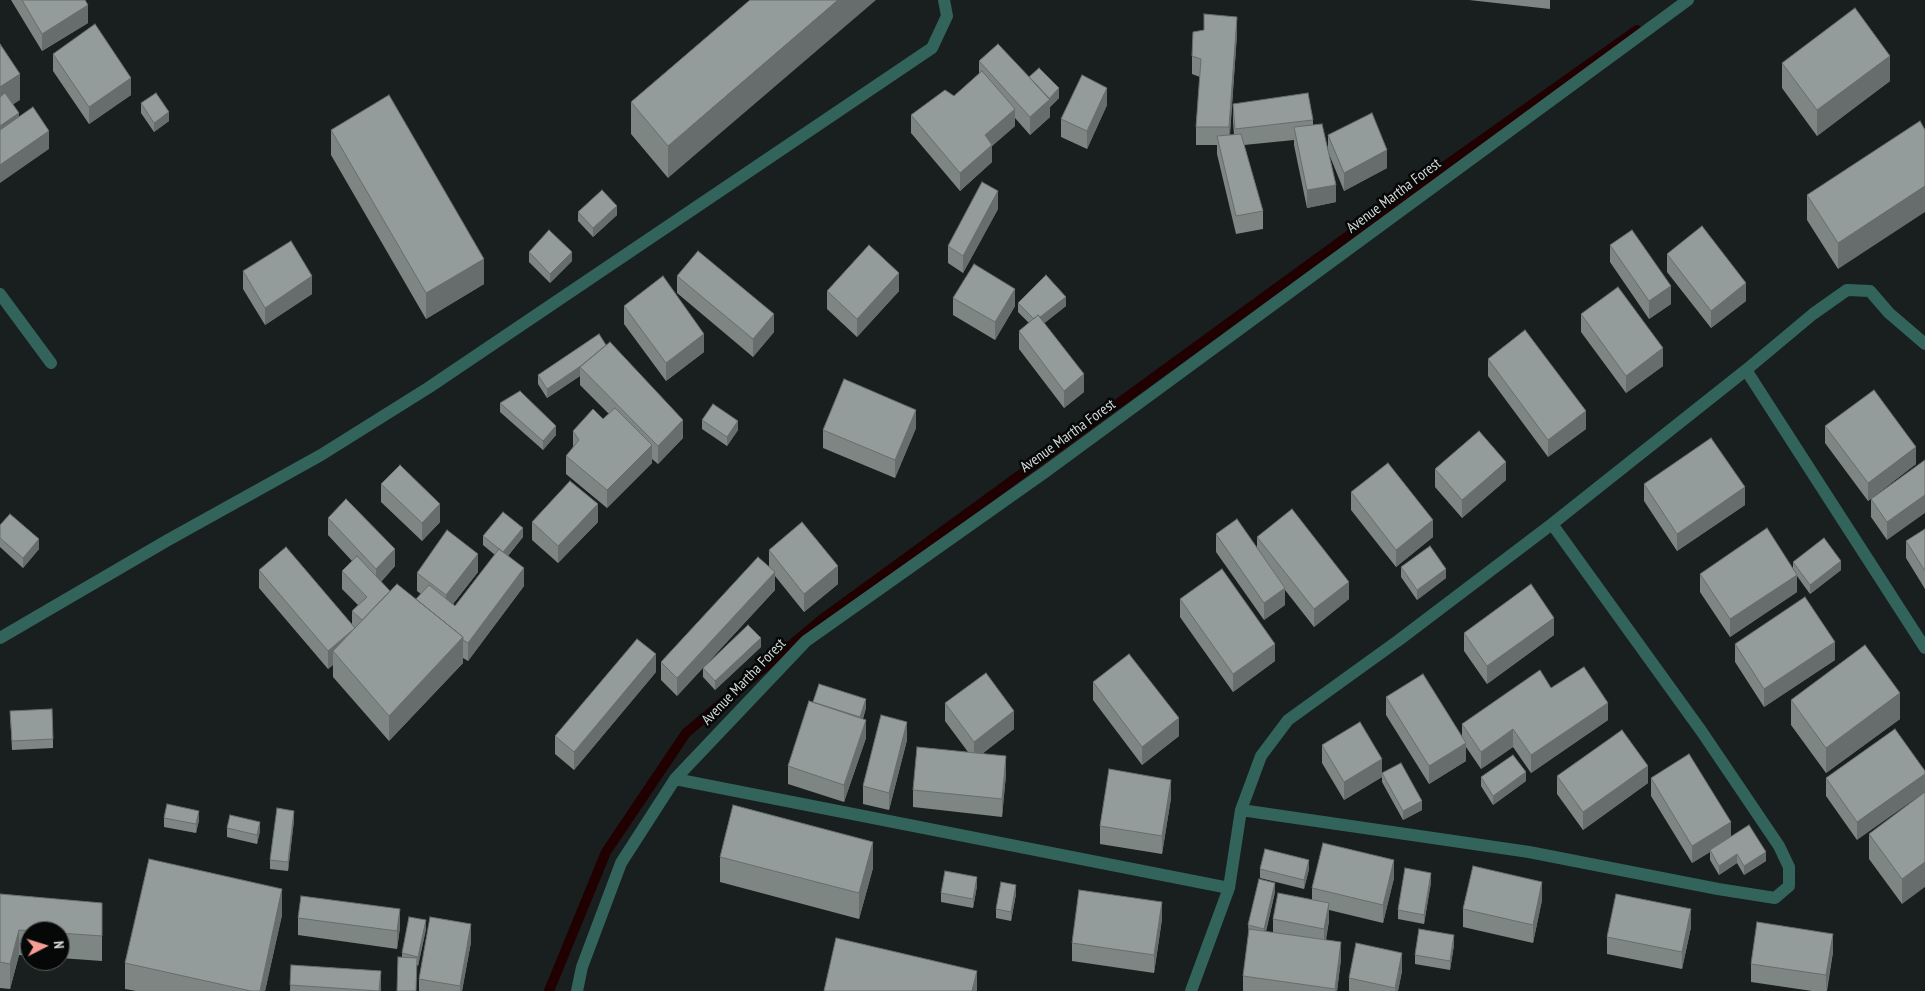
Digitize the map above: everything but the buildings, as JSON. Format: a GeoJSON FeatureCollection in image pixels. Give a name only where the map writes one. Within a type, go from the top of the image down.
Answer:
{"type":"FeatureCollection","features":[{"type":"Feature","properties":{"kind":"street"},"geometry":{"type":"LineString","coordinates":[[0,638],[168,540],[321,455],[428,388],[932,48],[947,16],[944,0]]}},
{"type":"Feature","properties":{"kind":"street","name":"Avenue Martha Forest"},"geometry":{"type":"LineString","coordinates":[[577,991],[582,967],[621,863],[674,779],[806,641],[1045,472],[1688,0]]}},
{"type":"Feature","properties":{"kind":"street"},"geometry":{"type":"LineString","coordinates":[[1191,991],[1229,888],[1241,810],[1261,756],[1288,720],[1399,640],[1552,524],[1746,370],[1813,314],[1848,290],[1870,291],[1889,314],[1925,344]]}},
{"type":"Feature","properties":{"kind":"street"},"geometry":{"type":"LineString","coordinates":[[0,294],[51,363]]}},
{"type":"Feature","properties":{"kind":"street"},"geometry":{"type":"LineString","coordinates":[[1746,370],[1925,648]]}},
{"type":"Feature","properties":{"kind":"street"},"geometry":{"type":"LineString","coordinates":[[1241,810],[1529,852],[1718,889],[1775,898],[1789,886],[1789,868],[1779,846],[1702,732],[1552,524]]}},
{"type":"Feature","properties":{"kind":"street"},"geometry":{"type":"LineString","coordinates":[[674,779],[1229,888]]}},
{"type":"Feature","properties":{"kind":"waterway"},"geometry":{"type":"LineString","coordinates":[[549,991],[606,852],[686,733],[821,620],[1414,188],[1637,30]]}}]}
